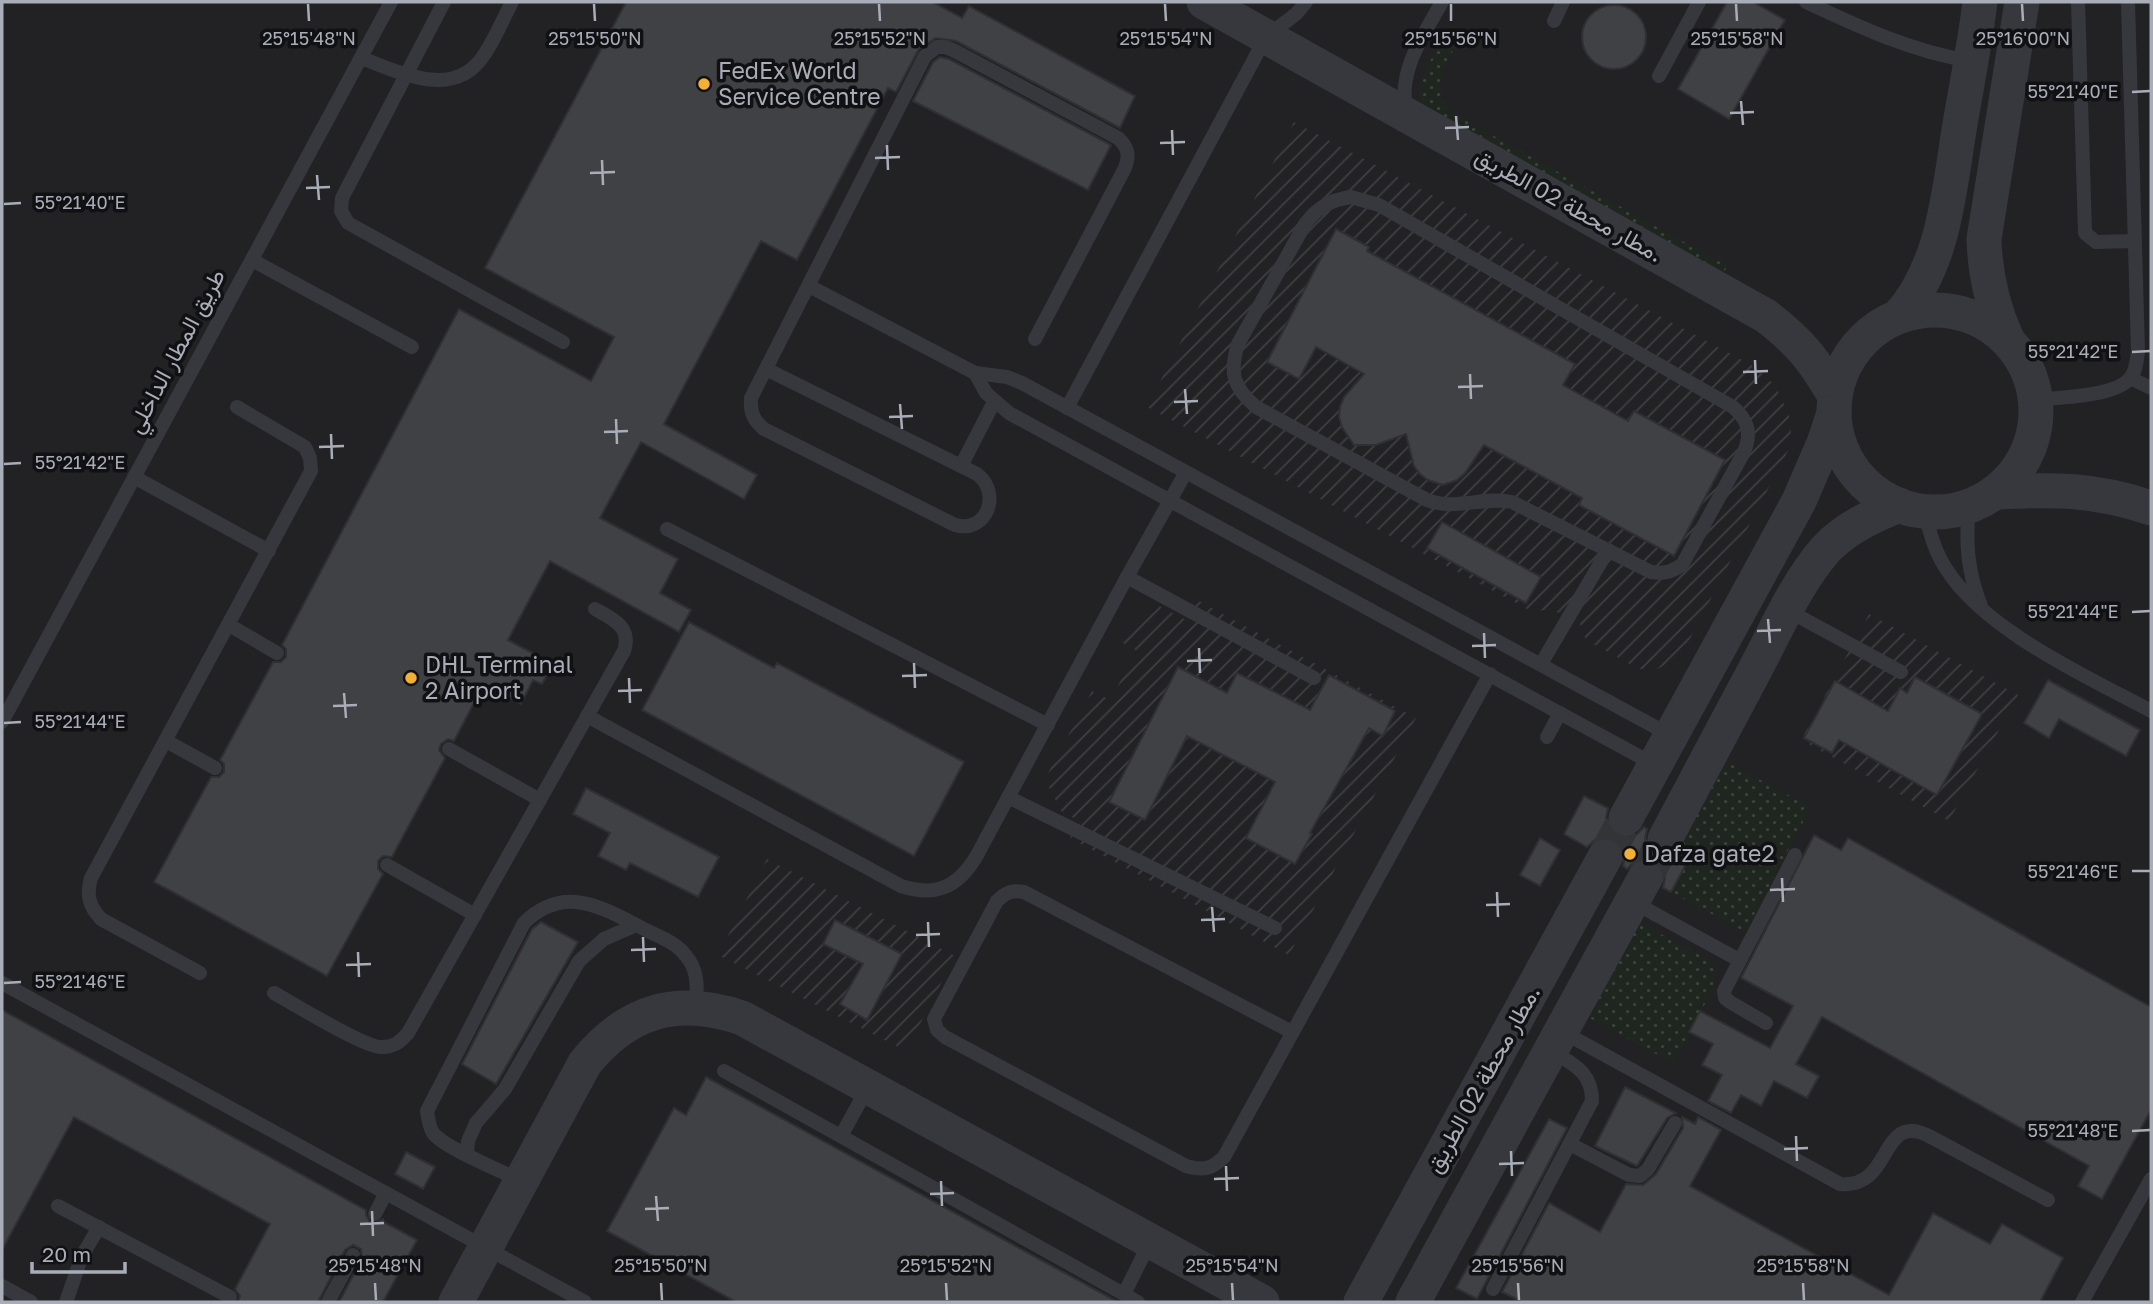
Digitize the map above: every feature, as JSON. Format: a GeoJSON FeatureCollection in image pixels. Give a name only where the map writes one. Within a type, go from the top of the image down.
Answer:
{"type":"FeatureCollection","features":[{"type":"Feature","properties":{"kind":"street","name":"مطار محطة 02 الطريق."},"geometry":{"type":"LineString","coordinates":[[1204,2],[1766,316],[1813,358],[1835,404]]}},
{"type":"Feature","properties":{"kind":"street"},"geometry":{"type":"LineString","coordinates":[[1899,316],[1912,302],[1923,281],[1944,225],[1980,2]]}},
{"type":"Feature","properties":{"kind":"street"},"geometry":{"type":"LineString","coordinates":[[1983,499],[2012,477],[2028,451],[2036,420],[2036,400],[2031,378],[1996,315],[1985,265],[1984,239],[2022,2]]}},
{"type":"Feature","properties":{"kind":"street"},"geometry":{"type":"LineString","coordinates":[[1626,818],[1799,501],[1821,452],[1840,375],[1850,356],[1863,340],[1880,326],[1899,316],[1917,311],[1956,311],[1975,317],[2007,339]]}},
{"type":"Feature","properties":{"kind":"street"},"geometry":{"type":"LineString","coordinates":[[1835,404],[1840,446],[1857,475],[1883,498],[1912,508],[1939,512],[1983,499],[2057,489],[2105,494],[2151,508]]}},
{"type":"Feature","properties":{"kind":"street"},"geometry":{"type":"LineString","coordinates":[[1665,839],[1812,568],[1827,548],[1846,531],[1868,518],[1912,508]]}},
{"type":"Feature","properties":{"kind":"street"},"geometry":{"type":"LineString","coordinates":[[1663,750],[1701,771]]}},
{"type":"Feature","properties":{"kind":"street","name":"مطار محطة 02 الطريق."},"geometry":{"type":"LineString","coordinates":[[1361,1302],[1605,857]]}},
{"type":"Feature","properties":{"kind":"street","name":"مطار محطة 02 الطريق."},"geometry":{"type":"LineString","coordinates":[[1413,1302],[1638,889]]}},
{"type":"Feature","properties":{"kind":"street"},"geometry":{"type":"LineString","coordinates":[[456,1302],[585,1063],[598,1047],[623,1027],[651,1013],[672,1008],[696,1007],[720,1010],[742,1018],[1262,1302]]}},
{"type":"Feature","properties":{"kind":"street"},"geometry":{"type":"LineString","coordinates":[[1521,1010],[1555,1041]]}},
{"type":"Feature","properties":{"kind":"lane","name":"طريق المطار الداخلي"},"geometry":{"type":"LineString","coordinates":[[2,722],[391,2]]}},
{"type":"Feature","properties":{"kind":"lane"},"geometry":{"type":"LineString","coordinates":[[444,2],[342,198],[341,211],[348,223],[563,342]]}},
{"type":"Feature","properties":{"kind":"lane"},"geometry":{"type":"LineString","coordinates":[[361,58],[421,80],[451,79],[475,66],[484,56],[512,2]]}},
{"type":"Feature","properties":{"kind":"lane"},"geometry":{"type":"LineString","coordinates":[[1068,408],[1266,37],[1296,14],[1306,2]]}},
{"type":"Feature","properties":{"kind":"lane"},"geometry":{"type":"LineString","coordinates":[[1407,115],[1403,95],[1404,79],[1442,2]]}},
{"type":"Feature","properties":{"kind":"lane"},"geometry":{"type":"LineString","coordinates":[[1554,21],[1563,2]]}},
{"type":"Feature","properties":{"kind":"lane"},"geometry":{"type":"LineString","coordinates":[[1659,76],[1699,2]]}},
{"type":"Feature","properties":{"kind":"lane"},"geometry":{"type":"LineString","coordinates":[[1806,2],[1911,47],[1931,54],[1971,61]]}},
{"type":"Feature","properties":{"kind":"lane"},"geometry":{"type":"LineString","coordinates":[[2078,2],[2085,233],[2096,242],[2135,241]]}},
{"type":"Feature","properties":{"kind":"lane"},"geometry":{"type":"LineString","coordinates":[[2036,400],[2109,391],[2121,387],[2130,379],[2145,351],[2135,241],[2128,2]]}},
{"type":"Feature","properties":{"kind":"lane"},"geometry":{"type":"LineString","coordinates":[[766,369],[984,479],[991,494],[991,502],[982,519],[967,527],[955,525],[764,429],[756,423],[750,406],[751,398],[925,57],[929,51],[945,47],[1118,138],[1128,151],[1125,167],[1035,339]]}},
{"type":"Feature","properties":{"kind":"lane"},"geometry":{"type":"LineString","coordinates":[[1352,197],[1379,205],[1742,415],[1748,426],[1749,439],[1744,452],[1682,565],[1662,574],[1651,572],[1608,550],[1512,502],[1490,499],[1449,506],[1427,500],[1256,407],[1242,395],[1234,379],[1233,361],[1238,344],[1314,212],[1331,202],[1352,197]]}},
{"type":"Feature","properties":{"kind":"lane"},"geometry":{"type":"LineString","coordinates":[[252,260],[412,347]]}},
{"type":"Feature","properties":{"kind":"lane"},"geometry":{"type":"LineString","coordinates":[[809,286],[975,373],[1007,377],[1068,408],[1541,664],[1663,750]]}},
{"type":"Feature","properties":{"kind":"lane"},"geometry":{"type":"LineString","coordinates":[[975,373],[994,402],[1009,413],[1560,713],[1663,750]]}},
{"type":"Feature","properties":{"kind":"lane"},"geometry":{"type":"LineString","coordinates":[[2130,379],[2151,387]]}},
{"type":"Feature","properties":{"kind":"lane"},"geometry":{"type":"LineString","coordinates":[[961,466],[994,402]]}},
{"type":"Feature","properties":{"kind":"lane"},"geometry":{"type":"LineString","coordinates":[[200,973],[101,919],[88,901],[88,889],[91,878],[307,483],[311,471],[310,458],[305,447],[237,407]]}},
{"type":"Feature","properties":{"kind":"lane"},"geometry":{"type":"LineString","coordinates":[[587,716],[901,886],[930,891],[944,888],[957,881],[968,870],[1186,472]]}},
{"type":"Feature","properties":{"kind":"lane"},"geometry":{"type":"LineString","coordinates":[[134,477],[270,551]]}},
{"type":"Feature","properties":{"kind":"lane"},"geometry":{"type":"LineString","coordinates":[[1983,499],[1966,533],[1967,560],[1983,611]]}},
{"type":"Feature","properties":{"kind":"lane"},"geometry":{"type":"LineString","coordinates":[[1912,508],[1932,540],[1944,567],[1962,591],[1983,611],[2047,654],[2151,711]]}},
{"type":"Feature","properties":{"kind":"lane"},"geometry":{"type":"LineString","coordinates":[[667,530],[1048,725]]}},
{"type":"Feature","properties":{"kind":"lane"},"geometry":{"type":"LineString","coordinates":[[1541,664],[1608,550]]}},
{"type":"Feature","properties":{"kind":"lane"},"geometry":{"type":"LineString","coordinates":[[1127,577],[1314,678]]}},
{"type":"Feature","properties":{"kind":"lane"},"geometry":{"type":"LineString","coordinates":[[274,993],[372,1046],[392,1046],[401,1042],[540,800],[626,643],[622,627],[595,609]]}},
{"type":"Feature","properties":{"kind":"lane"},"geometry":{"type":"LineString","coordinates":[[1787,610],[1901,672]]}},
{"type":"Feature","properties":{"kind":"lane"},"geometry":{"type":"LineString","coordinates":[[229,625],[277,653]]}},
{"type":"Feature","properties":{"kind":"lane"},"geometry":{"type":"LineString","coordinates":[[1292,1032],[1024,892],[1014,890],[997,901],[934,1019],[937,1030],[945,1037],[1186,1166],[1200,1170],[1214,1166],[1224,1157],[1490,674]]}},
{"type":"Feature","properties":{"kind":"lane"},"geometry":{"type":"LineString","coordinates":[[1547,737],[1560,713]]}},
{"type":"Feature","properties":{"kind":"lane"},"geometry":{"type":"LineString","coordinates":[[166,741],[215,768]]}},
{"type":"Feature","properties":{"kind":"lane"},"geometry":{"type":"LineString","coordinates":[[449,749],[540,800]]}},
{"type":"Feature","properties":{"kind":"lane"},"geometry":{"type":"LineString","coordinates":[[1008,797],[1275,928]]}},
{"type":"Feature","properties":{"kind":"lane"},"geometry":{"type":"LineString","coordinates":[[1766,1023],[1726,998],[1724,991],[1795,855]]}},
{"type":"Feature","properties":{"kind":"lane"},"geometry":{"type":"LineString","coordinates":[[387,865],[475,915]]}},
{"type":"Feature","properties":{"kind":"lane"},"geometry":{"type":"LineString","coordinates":[[1638,889],[1739,960]]}},
{"type":"Feature","properties":{"kind":"lane"},"geometry":{"type":"LineString","coordinates":[[521,1181],[434,1134],[428,1124],[427,1111],[524,923],[536,911],[552,903],[588,903],[673,944],[685,954],[694,967],[698,984],[696,1007]]}},
{"type":"Feature","properties":{"kind":"lane"},"geometry":{"type":"LineString","coordinates":[[467,1154],[468,1142],[476,1123],[505,1089],[579,961],[604,939],[636,925]]}},
{"type":"Feature","properties":{"kind":"lane"},"geometry":{"type":"LineString","coordinates":[[2,983],[584,1302]]}},
{"type":"Feature","properties":{"kind":"lane"},"geometry":{"type":"LineString","coordinates":[[1493,1289],[1592,1101],[1592,1088],[1586,1076],[1555,1041]]}},
{"type":"Feature","properties":{"kind":"lane"},"geometry":{"type":"LineString","coordinates":[[1555,1041],[1840,1184],[1850,1185],[1868,1179],[1895,1138],[1911,1131],[1929,1136],[2048,1200]]}},
{"type":"Feature","properties":{"kind":"lane"},"geometry":{"type":"LineString","coordinates":[[724,1071],[1138,1302]]}},
{"type":"Feature","properties":{"kind":"lane"},"geometry":{"type":"LineString","coordinates":[[841,1136],[868,1087]]}},
{"type":"Feature","properties":{"kind":"lane"},"geometry":{"type":"LineString","coordinates":[[1570,1144],[1629,1175],[1640,1176],[1648,1169],[1675,1123]]}},
{"type":"Feature","properties":{"kind":"lane"},"geometry":{"type":"LineString","coordinates":[[2082,1302],[2151,1178]]}},
{"type":"Feature","properties":{"kind":"lane"},"geometry":{"type":"LineString","coordinates":[[375,1214],[386,1193]]}},
{"type":"Feature","properties":{"kind":"lane"},"geometry":{"type":"LineString","coordinates":[[58,1206],[230,1297]]}},
{"type":"Feature","properties":{"kind":"lane"},"geometry":{"type":"LineString","coordinates":[[66,1302],[82,1256],[99,1227]]}},
{"type":"Feature","properties":{"kind":"lane"},"geometry":{"type":"LineString","coordinates":[[1124,1294],[1151,1242]]}},
{"type":"Feature","properties":{"kind":"lane"},"geometry":{"type":"LineString","coordinates":[[328,1302],[353,1255]]}},
{"type":"Feature","properties":{"kind":"lane"},"geometry":{"type":"LineString","coordinates":[[2,1286],[31,1302]]}},
{"type":"Feature","properties":{"kind":"shaded area"},"geometry":{"type":"Polygon","coordinates":[[[2,2],[2151,2],[2151,1302],[2,1302],[2,2]]]}},
{"type":"Feature","properties":{"kind":"shaded area"},"geometry":{"type":"Polygon","coordinates":[[[1450,26],[1463,33],[1446,64],[1440,84],[1445,104],[1454,114],[1727,266],[1720,281],[1421,105],[1420,94],[1425,74],[1450,26]]]}},
{"type":"Feature","properties":{"kind":"shaded area"},"geometry":{"type":"Polygon","coordinates":[[[1294,122],[1750,364],[1775,385],[1789,415],[1790,447],[1683,652],[1675,660],[1657,669],[1639,669],[1586,640],[1579,622],[1550,609],[1533,612],[1147,407],[1294,122]]]}},
{"type":"Feature","properties":{"kind":"shaded area"},"geometry":{"type":"Polygon","coordinates":[[[1197,600],[1416,718],[1289,955],[1070,838],[1079,821],[1061,811],[1045,779],[1092,691],[1110,700],[1137,651],[1123,643],[1141,610],[1159,606],[1186,620],[1197,600]]]}},
{"type":"Feature","properties":{"kind":"shaded area"},"geometry":{"type":"Polygon","coordinates":[[[1869,614],[2018,695],[1949,821],[1801,740],[1869,614]]]}},
{"type":"Feature","properties":{"kind":"shaded area"},"geometry":{"type":"Polygon","coordinates":[[[1723,760],[1811,807],[1745,932],[1671,892],[1692,854],[1678,846],[1723,760]]]}},
{"type":"Feature","properties":{"kind":"shaded area"},"geometry":{"type":"Polygon","coordinates":[[[767,859],[955,956],[906,1051],[718,955],[767,859]]]}},
{"type":"Feature","properties":{"kind":"shaded area"},"geometry":{"type":"Polygon","coordinates":[[[1631,918],[1709,960],[1715,972],[1714,987],[1673,1063],[1588,1017],[1631,918]]]}},
{"type":"Feature","properties":{"kind":"building"},"geometry":{"type":"Polygon","coordinates":[[[626,2],[933,2],[962,18],[969,6],[1135,96],[1120,128],[956,41],[936,38],[919,49],[896,92],[888,88],[797,260],[761,241],[664,424],[757,475],[744,499],[641,442],[600,518],[678,559],[660,593],[691,610],[679,632],[550,561],[508,640],[553,664],[542,684],[533,680],[521,704],[484,684],[454,741],[448,739],[441,744],[439,750],[445,758],[392,857],[383,856],[378,861],[378,869],[383,874],[327,976],[154,882],[211,777],[219,777],[224,772],[224,764],[220,760],[273,662],[281,662],[286,657],[286,649],[282,645],[459,309],[591,381],[614,337],[485,268],[626,2]]]}},
{"type":"Feature","properties":{"kind":"building"},"geometry":{"type":"Polygon","coordinates":[[[1727,2],[1753,2],[1785,20],[1729,119],[1678,89],[1727,2]]]}},
{"type":"Feature","properties":{"kind":"building"},"geometry":{"type":"Polygon","coordinates":[[[1614,5],[1626,7],[1637,14],[1644,25],[1644,49],[1637,60],[1626,67],[1614,69],[1602,67],[1591,60],[1584,49],[1582,37],[1584,25],[1591,14],[1602,7],[1614,5]]]}},
{"type":"Feature","properties":{"kind":"building"},"geometry":{"type":"Polygon","coordinates":[[[940,57],[949,59],[1111,145],[1088,190],[913,101],[933,62],[940,57]]]}},
{"type":"Feature","properties":{"kind":"building"},"geometry":{"type":"Polygon","coordinates":[[[1336,229],[1369,247],[1367,251],[1575,364],[1563,385],[1628,421],[1634,411],[1725,460],[1674,556],[1579,505],[1582,498],[1484,445],[1465,473],[1457,480],[1443,485],[1428,480],[1414,466],[1406,434],[1376,445],[1354,445],[1342,427],[1340,407],[1344,397],[1364,374],[1316,347],[1299,379],[1267,362],[1336,229]]]}},
{"type":"Feature","properties":{"kind":"building"},"geometry":{"type":"Polygon","coordinates":[[[1442,522],[1541,577],[1526,603],[1427,548],[1442,522]]]}},
{"type":"Feature","properties":{"kind":"building"},"geometry":{"type":"Polygon","coordinates":[[[689,622],[774,668],[777,663],[964,762],[914,856],[642,710],[689,622]]]}},
{"type":"Feature","properties":{"kind":"building"},"geometry":{"type":"Polygon","coordinates":[[[1178,667],[1227,693],[1237,673],[1310,710],[1329,675],[1395,711],[1383,736],[1369,728],[1295,864],[1246,838],[1275,782],[1187,736],[1145,820],[1109,802],[1178,667]]]}},
{"type":"Feature","properties":{"kind":"building"},"geometry":{"type":"Polygon","coordinates":[[[1915,677],[1982,714],[1937,795],[1839,740],[1832,753],[1804,738],[1835,681],[1888,711],[1900,688],[1907,693],[1915,677]]]}},
{"type":"Feature","properties":{"kind":"building"},"geometry":{"type":"Polygon","coordinates":[[[2048,680],[2140,730],[2126,756],[2059,719],[2049,738],[2024,723],[2048,680]]]}},
{"type":"Feature","properties":{"kind":"building"},"geometry":{"type":"Polygon","coordinates":[[[586,788],[719,857],[698,897],[630,863],[626,870],[598,856],[610,833],[573,814],[586,788]]]}},
{"type":"Feature","properties":{"kind":"building"},"geometry":{"type":"Polygon","coordinates":[[[1584,796],[1608,808],[1606,818],[1609,828],[1617,836],[1626,838],[1636,835],[1644,827],[1647,829],[1645,839],[1648,849],[1655,856],[1666,859],[1676,856],[1683,849],[1692,853],[1671,892],[1663,888],[1665,878],[1662,868],[1654,860],[1645,858],[1635,861],[1627,869],[1623,866],[1625,857],[1622,847],[1614,839],[1605,837],[1595,840],[1587,847],[1564,834],[1584,796]]]}},
{"type":"Feature","properties":{"kind":"building"},"geometry":{"type":"Polygon","coordinates":[[[1814,835],[1841,850],[1848,838],[2151,1007],[2151,1110],[2102,1199],[2078,1186],[2089,1166],[1822,1017],[1796,1064],[1819,1076],[1807,1098],[1774,1081],[1761,1106],[1741,1095],[1731,1113],[1708,1101],[1722,1075],[1702,1065],[1713,1044],[1689,1032],[1700,1011],[1770,1048],[1793,1006],[1741,978],[1814,835]]]}},
{"type":"Feature","properties":{"kind":"building"},"geometry":{"type":"Polygon","coordinates":[[[1540,838],[1560,850],[1540,886],[1520,875],[1540,838]]]}},
{"type":"Feature","properties":{"kind":"building"},"geometry":{"type":"Polygon","coordinates":[[[835,920],[902,954],[867,1020],[840,1004],[863,964],[823,944],[835,920]]]}},
{"type":"Feature","properties":{"kind":"building"},"geometry":{"type":"Polygon","coordinates":[[[541,922],[578,942],[496,1084],[462,1064],[532,929],[541,922]]]}},
{"type":"Feature","properties":{"kind":"building"},"geometry":{"type":"Polygon","coordinates":[[[2,1010],[366,1210],[370,1222],[376,1223],[383,1219],[417,1240],[383,1302],[339,1302],[362,1259],[361,1249],[353,1245],[345,1250],[318,1302],[238,1302],[240,1296],[235,1289],[270,1224],[74,1117],[2,1250],[2,1010]]]}},
{"type":"Feature","properties":{"kind":"building"},"geometry":{"type":"Polygon","coordinates":[[[706,1077],[1118,1302],[736,1302],[607,1231],[674,1108],[686,1115],[706,1077]]]}},
{"type":"Feature","properties":{"kind":"building"},"geometry":{"type":"Polygon","coordinates":[[[1625,1087],[1676,1113],[1667,1118],[1637,1166],[1595,1146],[1625,1087]]]}},
{"type":"Feature","properties":{"kind":"building"},"geometry":{"type":"Polygon","coordinates":[[[1682,1117],[1695,1124],[1698,1117],[1721,1130],[1690,1186],[1889,1295],[1933,1213],[1990,1244],[2002,1224],[2063,1258],[2040,1302],[1522,1302],[1502,1292],[1549,1203],[1600,1232],[1626,1184],[1643,1185],[1656,1174],[1683,1128],[1682,1117]]]}},
{"type":"Feature","properties":{"kind":"building"},"geometry":{"type":"Polygon","coordinates":[[[1549,1119],[1567,1128],[1477,1299],[1456,1288],[1549,1119]]]}},
{"type":"Feature","properties":{"kind":"building"},"geometry":{"type":"Polygon","coordinates":[[[406,1152],[435,1167],[423,1189],[395,1174],[406,1152]]]}},
{"type":"Feature","properties":{"kind":"tunnel"},"geometry":{"type":"LineString","coordinates":[[1605,857],[1626,818]]}},
{"type":"Feature","properties":{"kind":"tunnel"},"geometry":{"type":"LineString","coordinates":[[1645,878],[1665,839]]}},
{"type":"Feature","properties":{"kind":"place","name":"FedEx World Service Centre"},"geometry":{"type":"Point","coordinates":[704,84]}},
{"type":"Feature","properties":{"kind":"place","name":"DHL Terminal 2 Airport"},"geometry":{"type":"Point","coordinates":[411,678]}},
{"type":"Feature","properties":{"kind":"place","name":"Dafza gate2"},"geometry":{"type":"Point","coordinates":[1630,854]}}]}
